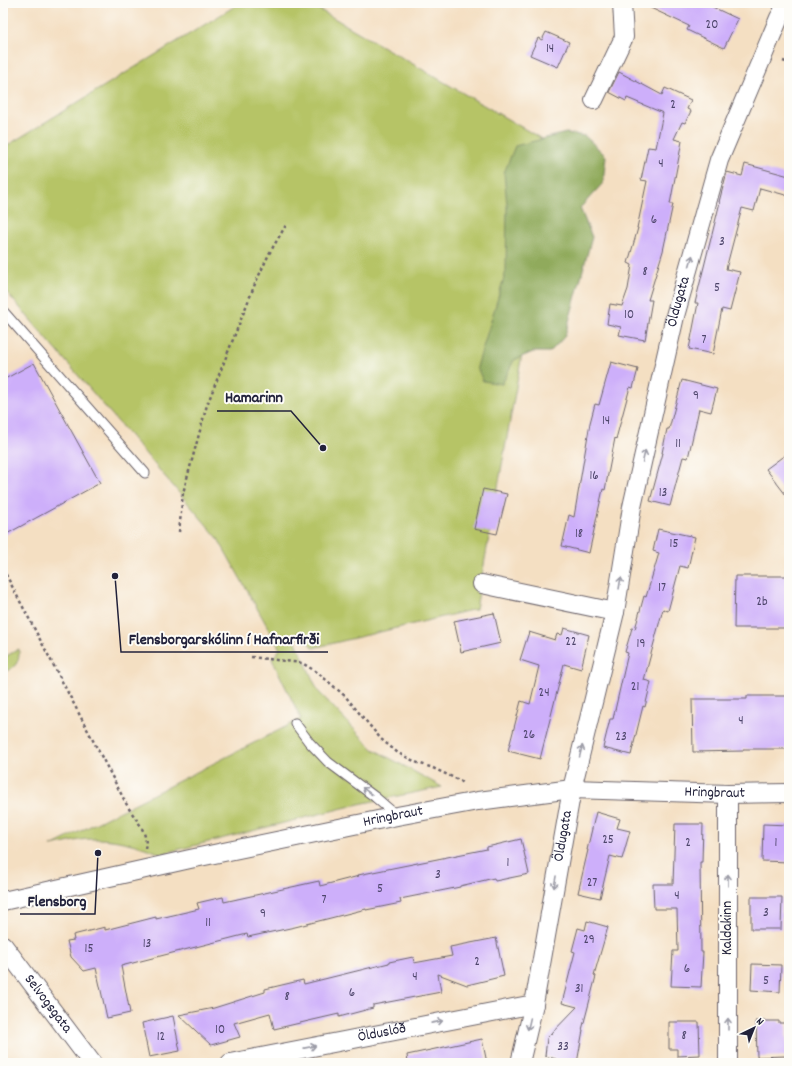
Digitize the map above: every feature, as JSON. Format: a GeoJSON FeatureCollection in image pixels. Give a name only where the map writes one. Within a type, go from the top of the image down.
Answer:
{"type":"FeatureCollection","features":[{"type":"Feature","properties":{"kind":"street"},"geometry":{"type":"LineString","coordinates":[[594,100],[624,37],[622,3]]}},
{"type":"Feature","properties":{"kind":"street","name":"Öldugata"},"geometry":{"type":"LineString","coordinates":[[520,1063],[534,1004],[572,789],[615,612],[632,507],[675,316],[719,160],[779,18],[787,4]]}},
{"type":"Feature","properties":{"kind":"street"},"geometry":{"type":"LineString","coordinates":[[482,584],[615,612]]}},
{"type":"Feature","properties":{"kind":"street","name":"Hringbraut"},"geometry":{"type":"LineString","coordinates":[[3,900],[190,859],[397,816],[478,801],[572,789],[728,794],[789,793]]}},
{"type":"Feature","properties":{"kind":"street","name":"Kaldakinn"},"geometry":{"type":"LineString","coordinates":[[728,794],[728,1063]]}},
{"type":"Feature","properties":{"kind":"street","name":"Selvogsgata"},"geometry":{"type":"LineString","coordinates":[[3,945],[92,1063]]}},
{"type":"Feature","properties":{"kind":"street","name":"Ölduslóð"},"geometry":{"type":"LineString","coordinates":[[230,1063],[534,1004]]}},
{"type":"Feature","properties":{"kind":"lane"},"geometry":{"type":"LineString","coordinates":[[3,310],[145,473]]}},
{"type":"Feature","properties":{"kind":"lane"},"geometry":{"type":"LineString","coordinates":[[295,723],[309,742],[328,762],[397,816]]}},
{"type":"Feature","properties":{"kind":"path"},"geometry":{"type":"LineString","coordinates":[[179,532],[184,492],[207,405],[255,284],[269,254],[286,225]]}},
{"type":"Feature","properties":{"kind":"path"},"geometry":{"type":"LineString","coordinates":[[3,569],[128,808],[144,831],[147,840],[144,853]]}},
{"type":"Feature","properties":{"kind":"path"},"geometry":{"type":"LineString","coordinates":[[251,657],[302,663],[317,672],[345,696],[381,739],[398,754],[462,781],[478,801]]}},
{"type":"Feature","properties":{"kind":"green space"},"geometry":{"type":"Polygon","coordinates":[[[240,3],[308,3],[559,149],[476,609],[313,648],[298,631],[296,642],[318,691],[373,749],[442,787],[359,804],[161,854],[127,843],[100,839],[81,840],[51,846],[301,719],[272,659],[280,649],[217,537],[3,288],[3,148],[240,3]]]}},
{"type":"Feature","properties":{"kind":"green space"},"geometry":{"type":"Polygon","coordinates":[[[566,133],[585,136],[606,156],[603,183],[580,208],[592,237],[565,336],[550,352],[533,352],[514,360],[502,384],[483,381],[477,367],[506,271],[507,205],[504,173],[515,146],[566,133]]]}},
{"type":"Feature","properties":{"kind":"green space"},"geometry":{"type":"Polygon","coordinates":[[[19,649],[19,658],[14,667],[3,672],[3,658],[19,649]]]}},
{"type":"Feature","properties":{"kind":"building"},"geometry":{"type":"Polygon","coordinates":[[[640,3],[704,3],[738,19],[724,48],[687,30],[689,26],[640,3]]]}},
{"type":"Feature","properties":{"kind":"building"},"geometry":{"type":"Polygon","coordinates":[[[546,32],[569,42],[558,67],[530,55],[538,38],[542,40],[546,32]]]}},
{"type":"Feature","properties":{"kind":"building"},"geometry":{"type":"Polygon","coordinates":[[[619,72],[662,95],[665,88],[691,100],[687,109],[691,111],[685,123],[682,122],[674,139],[682,141],[670,204],[673,204],[663,251],[648,300],[652,300],[645,340],[619,335],[621,327],[607,324],[610,304],[622,306],[628,289],[632,265],[628,263],[638,228],[647,181],[641,180],[648,147],[656,148],[663,113],[627,98],[626,101],[609,92],[619,72]]]}},
{"type":"Feature","properties":{"kind":"building"},"geometry":{"type":"Polygon","coordinates":[[[745,164],[789,176],[789,196],[760,188],[754,211],[742,208],[726,269],[740,272],[730,311],[722,309],[713,354],[689,349],[698,303],[695,303],[727,172],[742,176],[745,164]]]}},
{"type":"Feature","properties":{"kind":"building"},"geometry":{"type":"Polygon","coordinates":[[[611,362],[638,369],[633,388],[630,387],[616,439],[615,438],[605,490],[603,489],[589,553],[562,546],[569,515],[574,517],[590,423],[595,404],[599,405],[611,362]]]}},
{"type":"Feature","properties":{"kind":"building"},"geometry":{"type":"Polygon","coordinates":[[[34,363],[100,483],[3,536],[3,380],[34,363]]]}},
{"type":"Feature","properties":{"kind":"building"},"geometry":{"type":"Polygon","coordinates":[[[682,380],[717,389],[711,412],[699,409],[688,458],[683,457],[670,506],[650,501],[663,453],[667,429],[669,429],[682,380]]]}},
{"type":"Feature","properties":{"kind":"building"},"geometry":{"type":"Polygon","coordinates":[[[789,452],[789,499],[766,469],[789,452]]]}},
{"type":"Feature","properties":{"kind":"building"},"geometry":{"type":"Polygon","coordinates":[[[483,489],[507,494],[497,534],[474,529],[483,489]]]}},
{"type":"Feature","properties":{"kind":"building"},"geometry":{"type":"Polygon","coordinates":[[[658,529],[695,537],[688,568],[680,566],[668,611],[663,609],[644,680],[651,682],[645,707],[643,706],[631,755],[603,748],[610,719],[613,719],[628,653],[625,652],[632,628],[635,629],[644,596],[646,597],[659,553],[653,551],[658,529]]]}},
{"type":"Feature","properties":{"kind":"building"},"geometry":{"type":"Polygon","coordinates":[[[735,576],[789,576],[789,628],[734,628],[735,576]]]}},
{"type":"Feature","properties":{"kind":"building"},"geometry":{"type":"Polygon","coordinates":[[[494,613],[501,643],[461,652],[454,621],[494,613]]]}},
{"type":"Feature","properties":{"kind":"building"},"geometry":{"type":"Polygon","coordinates":[[[564,628],[589,635],[581,669],[564,664],[540,759],[508,751],[521,701],[530,704],[539,666],[520,660],[529,632],[555,640],[557,634],[562,635],[564,628]]]}},
{"type":"Feature","properties":{"kind":"building"},"geometry":{"type":"Polygon","coordinates":[[[747,696],[789,696],[789,749],[743,749],[743,751],[693,752],[692,699],[747,699],[747,696]]]}},
{"type":"Feature","properties":{"kind":"building"},"geometry":{"type":"Polygon","coordinates":[[[596,812],[620,819],[617,828],[630,831],[622,859],[610,856],[600,898],[578,893],[596,812]]]}},
{"type":"Feature","properties":{"kind":"building"},"geometry":{"type":"Polygon","coordinates":[[[675,824],[703,824],[702,862],[700,862],[701,952],[703,952],[701,987],[671,986],[673,951],[678,951],[677,909],[654,909],[653,884],[673,884],[675,824]]]}},
{"type":"Feature","properties":{"kind":"building"},"geometry":{"type":"Polygon","coordinates":[[[763,824],[789,825],[789,862],[762,861],[763,824]]]}},
{"type":"Feature","properties":{"kind":"building"},"geometry":{"type":"Polygon","coordinates":[[[521,839],[529,874],[495,881],[494,878],[460,887],[400,899],[401,903],[366,909],[248,937],[247,934],[121,966],[130,1013],[107,1018],[96,968],[84,971],[71,957],[67,941],[74,940],[73,935],[105,927],[105,930],[156,917],[156,919],[199,909],[197,903],[223,897],[224,902],[319,881],[320,886],[359,876],[358,875],[487,849],[487,847],[521,839]]]}},
{"type":"Feature","properties":{"kind":"building"},"geometry":{"type":"Polygon","coordinates":[[[751,897],[782,897],[781,929],[751,929],[751,897]]]}},
{"type":"Feature","properties":{"kind":"building"},"geometry":{"type":"Polygon","coordinates":[[[587,921],[608,927],[594,975],[596,976],[582,1030],[577,1063],[555,1063],[556,1059],[545,1056],[547,1038],[577,1007],[562,1003],[575,952],[572,951],[578,928],[585,930],[587,921]]]}},
{"type":"Feature","properties":{"kind":"building"},"geometry":{"type":"Polygon","coordinates":[[[496,938],[504,976],[467,985],[438,974],[441,992],[373,1005],[373,1008],[339,1017],[339,1014],[274,1029],[270,1013],[234,1023],[240,1037],[211,1045],[179,1015],[214,1008],[265,992],[265,989],[303,980],[304,984],[413,957],[414,963],[452,956],[450,947],[496,938]]]}},
{"type":"Feature","properties":{"kind":"building"},"geometry":{"type":"Polygon","coordinates":[[[752,964],[781,965],[780,992],[751,990],[752,964]]]}},
{"type":"Feature","properties":{"kind":"building"},"geometry":{"type":"Polygon","coordinates":[[[173,1016],[180,1051],[149,1057],[142,1023],[173,1016]]]}},
{"type":"Feature","properties":{"kind":"building"},"geometry":{"type":"Polygon","coordinates":[[[756,1021],[779,1021],[779,1023],[786,1023],[787,1056],[757,1057],[756,1021]]]}},
{"type":"Feature","properties":{"kind":"building"},"geometry":{"type":"Polygon","coordinates":[[[669,1022],[699,1022],[700,1055],[677,1056],[677,1049],[669,1049],[669,1022]]]}},
{"type":"Feature","properties":{"kind":"building"},"geometry":{"type":"Polygon","coordinates":[[[482,1039],[487,1063],[408,1063],[407,1055],[482,1039]]]}},
{"type":"Feature","properties":{"kind":"place","name":"Hamarinn"},"geometry":{"type":"Point","coordinates":[323,448]}},
{"type":"Feature","properties":{"kind":"place","name":"Flensborgarskólinn í Hafnarfirði"},"geometry":{"type":"Point","coordinates":[115,576]}},
{"type":"Feature","properties":{"kind":"place","name":"Flensborg"},"geometry":{"type":"Point","coordinates":[98,853]}}]}
